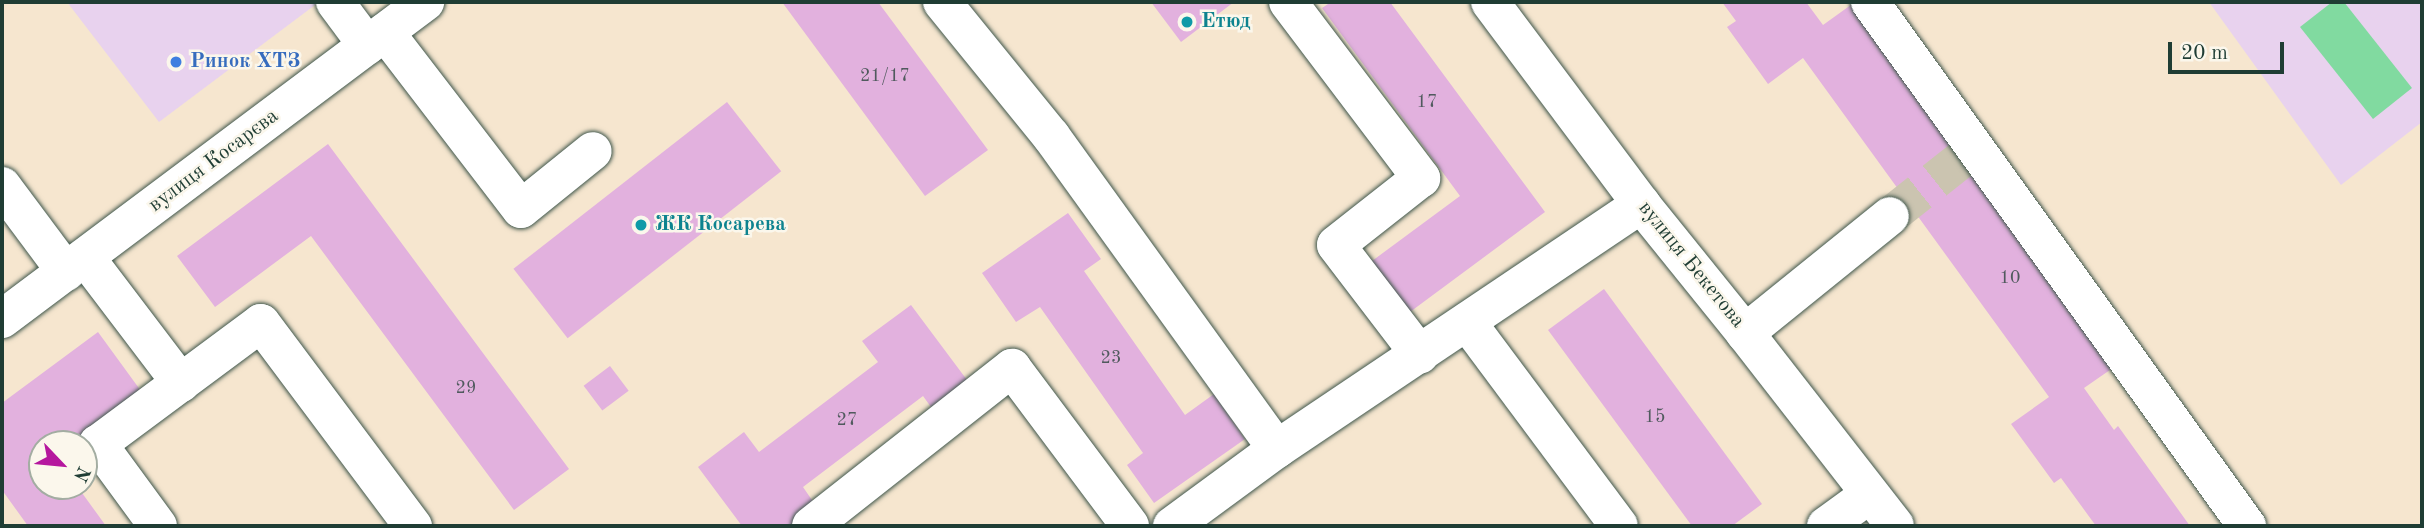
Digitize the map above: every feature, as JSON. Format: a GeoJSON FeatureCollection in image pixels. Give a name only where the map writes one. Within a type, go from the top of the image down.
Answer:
{"type":"FeatureCollection","features":[{"type":"Feature","properties":{"kind":"street"},"geometry":{"type":"LineString","coordinates":[[335,2],[376,39],[521,209],[593,150]]}},
{"type":"Feature","properties":{"kind":"street","name":"вулиця Косарєва"},"geometry":{"type":"LineString","coordinates":[[2,319],[425,2]]}},
{"type":"Feature","properties":{"kind":"street"},"geometry":{"type":"LineString","coordinates":[[942,2],[1051,136],[1277,449]]}},
{"type":"Feature","properties":{"kind":"street"},"geometry":{"type":"LineString","coordinates":[[1288,2],[1421,178],[1336,245],[1420,355]]}},
{"type":"Feature","properties":{"kind":"street","name":"вулиця Бекетова"},"geometry":{"type":"LineString","coordinates":[[1490,2],[1641,204],[1895,526]]}},
{"type":"Feature","properties":{"kind":"street"},"geometry":{"type":"LineString","coordinates":[[1870,2],[1971,151],[2247,526]]}},
{"type":"Feature","properties":{"kind":"street"},"geometry":{"type":"LineString","coordinates":[[2,186],[181,383]]}},
{"type":"Feature","properties":{"kind":"street"},"geometry":{"type":"LineString","coordinates":[[1172,526],[1277,449],[1641,204]]}},
{"type":"Feature","properties":{"kind":"street"},"geometry":{"type":"LineString","coordinates":[[1745,333],[1890,216]]}},
{"type":"Feature","properties":{"kind":"street"},"geometry":{"type":"LineString","coordinates":[[1467,322],[1619,526]]}},
{"type":"Feature","properties":{"kind":"street"},"geometry":{"type":"LineString","coordinates":[[159,526],[98,444],[261,323],[413,526]]}},
{"type":"Feature","properties":{"kind":"street"},"geometry":{"type":"LineString","coordinates":[[811,526],[1012,368],[1130,526]]}},
{"type":"Feature","properties":{"kind":"street"},"geometry":{"type":"LineString","coordinates":[[1826,526],[1870,494]]}},
{"type":"Feature","properties":{"kind":"shaded area","name":"Ринок ХТЗ"},"geometry":{"type":"Polygon","coordinates":[[[67,2],[319,2],[159,122],[67,2]]]}},
{"type":"Feature","properties":{"kind":"shaded area"},"geometry":{"type":"Polygon","coordinates":[[[2209,2],[2422,2],[2422,122],[2341,185],[2209,2]]]}},
{"type":"Feature","properties":{"kind":"green space"},"geometry":{"type":"Polygon","coordinates":[[[2332,2],[2344,2],[2412,88],[2373,119],[2300,27],[2332,2]]]}},
{"type":"Feature","properties":{"kind":"building"},"geometry":{"type":"Polygon","coordinates":[[[782,2],[878,2],[988,150],[925,196],[782,2]]]}},
{"type":"Feature","properties":{"kind":"building","name":"Етюд"},"geometry":{"type":"Polygon","coordinates":[[[1151,2],[1234,2],[1181,42],[1151,2]]]}},
{"type":"Feature","properties":{"kind":"building"},"geometry":{"type":"Polygon","coordinates":[[[1331,2],[1390,2],[1545,212],[1410,312],[1372,261],[1460,196],[1322,8],[1331,2]]]}},
{"type":"Feature","properties":{"kind":"building"},"geometry":{"type":"Polygon","coordinates":[[[1722,2],[1806,2],[1823,25],[1855,2],[2120,363],[2084,388],[2114,430],[2118,426],[2190,526],[2096,526],[2061,478],[2054,483],[2011,424],[2049,397],[1803,58],[1768,84],[1727,27],[1736,21],[1722,2]]]}},
{"type":"Feature","properties":{"kind":"building","name":"ЖК Косарева"},"geometry":{"type":"Polygon","coordinates":[[[727,102],[781,171],[568,338],[513,269],[727,102]]]}},
{"type":"Feature","properties":{"kind":"building"},"geometry":{"type":"Polygon","coordinates":[[[328,144],[569,469],[514,510],[311,236],[215,307],[177,256],[328,144]]]}},
{"type":"Feature","properties":{"kind":"building"},"geometry":{"type":"Polygon","coordinates":[[[1068,213],[1101,259],[1084,271],[1185,415],[1214,394],[1245,439],[1154,503],[1127,465],[1143,453],[1040,307],[1016,322],[982,273],[1068,213]]]}},
{"type":"Feature","properties":{"kind":"building"},"geometry":{"type":"Polygon","coordinates":[[[1604,289],[1762,504],[1732,526],[1692,526],[1548,330],[1604,289]]]}},
{"type":"Feature","properties":{"kind":"building"},"geometry":{"type":"Polygon","coordinates":[[[911,305],[967,380],[931,407],[923,396],[803,487],[816,506],[789,526],[742,526],[698,467],[744,432],[759,452],[878,362],[862,341],[911,305]]]}},
{"type":"Feature","properties":{"kind":"building"},"geometry":{"type":"Polygon","coordinates":[[[98,332],[141,391],[87,430],[28,430],[28,500],[87,500],[106,526],[28,526],[2,490],[2,403],[98,332]]]}},
{"type":"Feature","properties":{"kind":"building"},"geometry":{"type":"Polygon","coordinates":[[[610,366],[629,391],[602,411],[584,386],[610,366]]]}},
{"type":"Feature","properties":{"kind":"tunnel"},"geometry":{"type":"LineString","coordinates":[[1890,216],[1967,155]]}},
{"type":"Feature","properties":{"kind":"place","name":"Етюд"},"geometry":{"type":"Point","coordinates":[1187,22]}},
{"type":"Feature","properties":{"kind":"place","name":"Ринок ХТЗ"},"geometry":{"type":"Point","coordinates":[176,62]}},
{"type":"Feature","properties":{"kind":"place","name":"ЖК Косарева"},"geometry":{"type":"Point","coordinates":[641,225]}}]}
